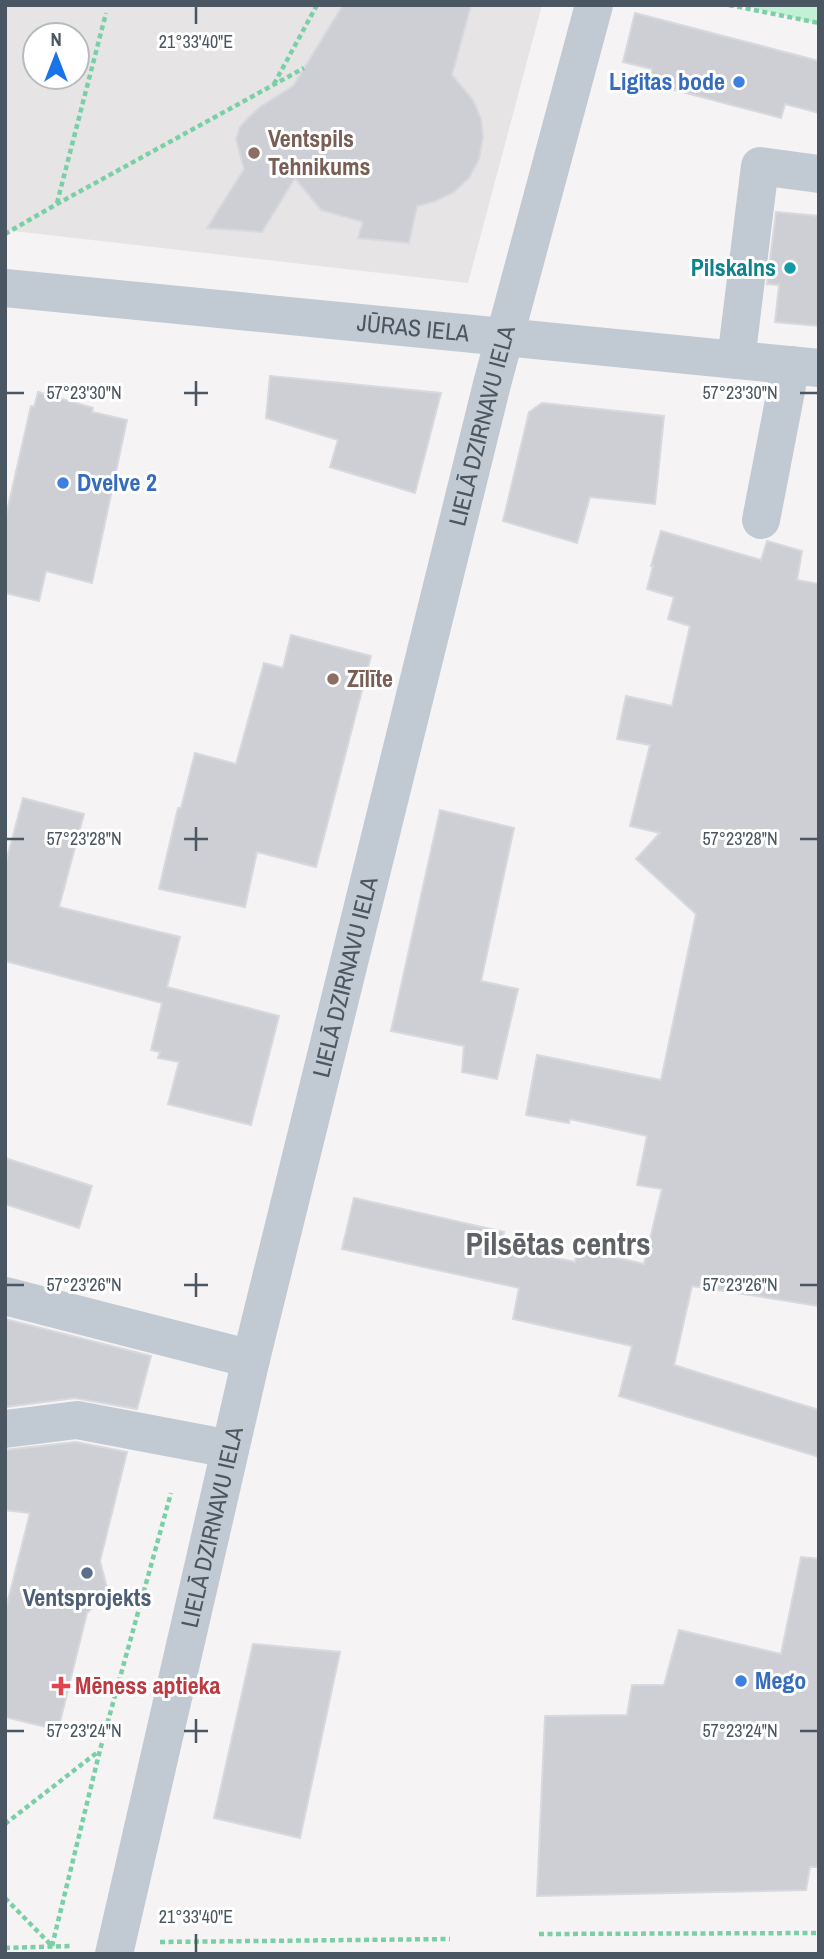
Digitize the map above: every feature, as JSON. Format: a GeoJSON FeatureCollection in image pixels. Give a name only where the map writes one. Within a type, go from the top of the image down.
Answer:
{"type":"FeatureCollection","features":[{"type":"Feature","properties":{"kind":"street","name":"LIELĀ DZIRNAVU IELA"},"geometry":{"type":"LineString","coordinates":[[114,1954],[251,1359],[505,338],[594,5]]}},
{"type":"Feature","properties":{"kind":"street"},"geometry":{"type":"LineString","coordinates":[[736,360],[760,166],[819,174]]}},
{"type":"Feature","properties":{"kind":"street","name":"JŪRAS IELA"},"geometry":{"type":"LineString","coordinates":[[5,288],[805,366]]}},
{"type":"Feature","properties":{"kind":"street"},"geometry":{"type":"LineString","coordinates":[[761,520],[805,366]]}},
{"type":"Feature","properties":{"kind":"street"},"geometry":{"type":"LineString","coordinates":[[5,1296],[251,1359]]}},
{"type":"Feature","properties":{"kind":"street"},"geometry":{"type":"LineString","coordinates":[[5,1429],[77,1420],[230,1448]]}},
{"type":"Feature","properties":{"kind":"path"},"geometry":{"type":"LineString","coordinates":[[274,85],[317,5]]}},
{"type":"Feature","properties":{"kind":"path"},"geometry":{"type":"LineString","coordinates":[[729,5],[819,23]]}},
{"type":"Feature","properties":{"kind":"path"},"geometry":{"type":"LineString","coordinates":[[57,204],[106,13]]}},
{"type":"Feature","properties":{"kind":"path"},"geometry":{"type":"LineString","coordinates":[[5,234],[304,68]]}},
{"type":"Feature","properties":{"kind":"path"},"geometry":{"type":"LineString","coordinates":[[5,1824],[100,1750]]}},
{"type":"Feature","properties":{"kind":"path"},"geometry":{"type":"LineString","coordinates":[[5,1898],[52,1946]]}},
{"type":"Feature","properties":{"kind":"path"},"geometry":{"type":"LineString","coordinates":[[539,1934],[819,1933]]}},
{"type":"Feature","properties":{"kind":"path"},"geometry":{"type":"LineString","coordinates":[[154,1942],[450,1939]]}},
{"type":"Feature","properties":{"kind":"path"},"geometry":{"type":"LineString","coordinates":[[5,1948],[78,1945]]}},
{"type":"Feature","properties":{"kind":"shaded area","name":"Ventspils Tehnikums"},"geometry":{"type":"Polygon","coordinates":[[[5,5],[542,5],[468,283],[5,230],[5,5]]]}},
{"type":"Feature","properties":{"kind":"green space"},"geometry":{"type":"Polygon","coordinates":[[[741,5],[819,5],[819,24],[741,5]]]}},
{"type":"Feature","properties":{"kind":"building"},"geometry":{"type":"Polygon","coordinates":[[[343,5],[471,5],[452,75],[473,100],[481,119],[483,137],[479,159],[469,178],[454,192],[417,206],[409,243],[358,238],[363,222],[321,210],[295,178],[262,232],[207,228],[244,169],[236,139],[240,127],[260,107],[293,86],[343,5]]]}},
{"type":"Feature","properties":{"kind":"building"},"geometry":{"type":"Polygon","coordinates":[[[635,13],[819,61],[819,113],[785,104],[781,118],[648,83],[652,69],[623,62],[635,13]]]}},
{"type":"Feature","properties":{"kind":"building","name":"Pilskalns"},"geometry":{"type":"Polygon","coordinates":[[[776,212],[819,216],[819,326],[775,322],[779,285],[767,284],[776,212]]]}},
{"type":"Feature","properties":{"kind":"building"},"geometry":{"type":"Polygon","coordinates":[[[270,376],[441,393],[415,493],[330,467],[338,440],[266,418],[270,376]]]}},
{"type":"Feature","properties":{"kind":"building","name":"Dvelve 2"},"geometry":{"type":"Polygon","coordinates":[[[38,392],[93,408],[92,412],[127,420],[92,583],[46,571],[39,601],[5,593],[5,520],[31,406],[34,407],[38,392]]]}},
{"type":"Feature","properties":{"kind":"building"},"geometry":{"type":"Polygon","coordinates":[[[542,403],[664,416],[655,504],[590,497],[577,543],[503,521],[529,412],[542,403]]]}},
{"type":"Feature","properties":{"kind":"building"},"geometry":{"type":"Polygon","coordinates":[[[661,531],[761,560],[767,541],[802,551],[797,580],[819,584],[819,1306],[692,1286],[674,1365],[819,1410],[819,1457],[619,1396],[632,1346],[513,1319],[519,1288],[342,1249],[354,1198],[504,1232],[501,1247],[575,1262],[578,1249],[644,1264],[662,1189],[637,1185],[647,1136],[570,1119],[569,1123],[526,1115],[537,1055],[661,1080],[696,914],[636,859],[660,833],[630,826],[650,745],[617,739],[626,696],[672,706],[690,626],[668,619],[674,597],[647,589],[661,531]]]}},
{"type":"Feature","properties":{"kind":"building"},"geometry":{"type":"Polygon","coordinates":[[[291,635],[371,656],[316,867],[257,852],[245,907],[159,889],[178,808],[181,808],[195,753],[236,764],[264,663],[283,668],[291,635]]]}},
{"type":"Feature","properties":{"kind":"building"},"geometry":{"type":"Polygon","coordinates":[[[23,798],[84,814],[59,907],[180,937],[167,987],[279,1016],[251,1125],[168,1104],[179,1062],[158,1058],[160,1052],[151,1050],[162,1003],[5,961],[5,866],[23,798]]]}},
{"type":"Feature","properties":{"kind":"building"},"geometry":{"type":"Polygon","coordinates":[[[440,810],[514,828],[481,981],[518,989],[497,1079],[462,1072],[464,1046],[391,1031],[440,810]]]}},
{"type":"Feature","properties":{"kind":"building"},"geometry":{"type":"Polygon","coordinates":[[[5,1158],[92,1186],[79,1228],[5,1204],[5,1158]]]}},
{"type":"Feature","properties":{"kind":"building"},"geometry":{"type":"Polygon","coordinates":[[[5,1319],[151,1356],[137,1409],[75,1398],[5,1407],[5,1319]]]}},
{"type":"Feature","properties":{"kind":"building"},"geometry":{"type":"Polygon","coordinates":[[[76,1442],[127,1452],[100,1561],[108,1592],[87,1613],[58,1730],[5,1717],[5,1612],[30,1513],[5,1510],[5,1450],[76,1442]]]}},
{"type":"Feature","properties":{"kind":"building","name":"Mego"},"geometry":{"type":"Polygon","coordinates":[[[801,1557],[819,1559],[819,1867],[810,1867],[806,1890],[537,1896],[545,1716],[627,1715],[632,1685],[664,1685],[679,1630],[781,1654],[801,1557]]]}},
{"type":"Feature","properties":{"kind":"building"},"geometry":{"type":"Polygon","coordinates":[[[253,1644],[340,1652],[300,1838],[214,1818],[253,1644]]]}},
{"type":"Feature","properties":{"kind":"place","name":"Ligitas bode"},"geometry":{"type":"Point","coordinates":[739,82]}},
{"type":"Feature","properties":{"kind":"place","name":"Ventspils Tehnikums"},"geometry":{"type":"Point","coordinates":[254,153]}},
{"type":"Feature","properties":{"kind":"place","name":"Pilskalns"},"geometry":{"type":"Point","coordinates":[790,268]}},
{"type":"Feature","properties":{"kind":"place","name":"Dvelve 2"},"geometry":{"type":"Point","coordinates":[63,483]}},
{"type":"Feature","properties":{"kind":"place","name":"Zīlīte"},"geometry":{"type":"Point","coordinates":[333,679]}},
{"type":"Feature","properties":{"kind":"place","name":"Ventsprojekts"},"geometry":{"type":"Point","coordinates":[87,1573]}},
{"type":"Feature","properties":{"kind":"place","name":"Mego"},"geometry":{"type":"Point","coordinates":[741,1681]}},
{"type":"Feature","properties":{"kind":"place","name":"Mēness aptieka"},"geometry":{"type":"Point","coordinates":[61,1686]}},
{"type":"Feature","properties":{"kind":"district","name":"Pilsētas centrs"},"geometry":{"type":"Point","coordinates":[558,1244]}}]}
